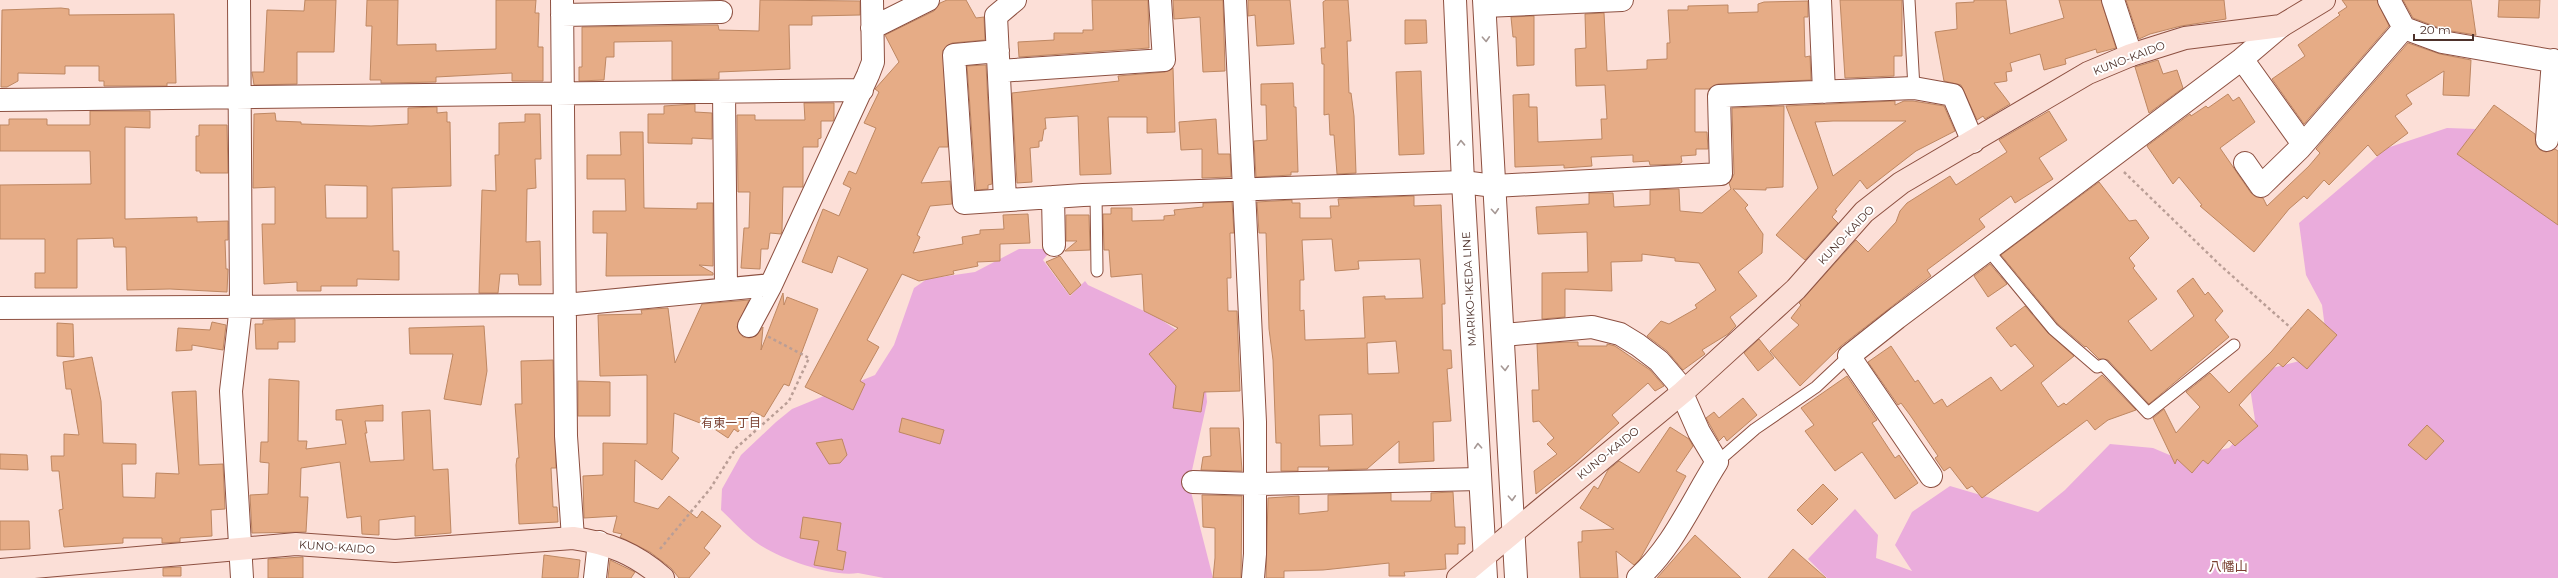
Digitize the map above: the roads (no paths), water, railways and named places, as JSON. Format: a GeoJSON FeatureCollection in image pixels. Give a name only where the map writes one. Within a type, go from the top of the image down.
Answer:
{"type":"FeatureCollection","features":[{"type":"Feature","properties":{"kind":"main road","name":"KUNO-KAIDO"},"geometry":{"type":"LineString","coordinates":[[1458,578],[1683,392],[1796,289],[1864,212],[1900,183],[1973,142],[2088,73],[2131,55],[2184,38],[2281,26],[2324,0]]}},
{"type":"Feature","properties":{"kind":"main road","name":"KUNO-KAIDO"},"geometry":{"type":"LineString","coordinates":[[0,570],[241,547],[296,544],[396,551],[573,538],[599,542],[621,549],[647,564],[663,578]]}},
{"type":"Feature","properties":{"kind":"street"},"geometry":{"type":"LineString","coordinates":[[239,0],[241,306],[231,391],[242,578]]}},
{"type":"Feature","properties":{"kind":"street"},"geometry":{"type":"LineString","coordinates":[[749,326],[771,285],[862,90],[873,62],[872,0]]}},
{"type":"Feature","properties":{"kind":"street"},"geometry":{"type":"LineString","coordinates":[[872,28],[928,0]]}},
{"type":"Feature","properties":{"kind":"street"},"geometry":{"type":"LineString","coordinates":[[1005,200],[996,16],[1015,0]]}},
{"type":"Feature","properties":{"kind":"street"},"geometry":{"type":"LineString","coordinates":[[1160,0],[1164,60],[999,61],[954,55],[964,202],[1096,194],[1462,182],[1494,186],[1722,174],[1719,96],[1914,88],[1954,95],[1973,142]]}},
{"type":"Feature","properties":{"kind":"street"},"geometry":{"type":"LineString","coordinates":[[1235,0],[1255,422],[1256,484],[1253,578]]}},
{"type":"Feature","properties":{"kind":"street","name":"MARIKO-IKEDA LINE"},"geometry":{"type":"LineString","coordinates":[[1455,0],[1462,182],[1486,578]]}},
{"type":"Feature","properties":{"kind":"street"},"geometry":{"type":"LineString","coordinates":[[1516,578],[1485,3],[1622,0]]}},
{"type":"Feature","properties":{"kind":"street"},"geometry":{"type":"LineString","coordinates":[[1820,0],[1824,92]]}},
{"type":"Feature","properties":{"kind":"street"},"geometry":{"type":"LineString","coordinates":[[2113,0],[2131,55]]}},
{"type":"Feature","properties":{"kind":"street"},"geometry":{"type":"LineString","coordinates":[[2389,0],[2404,28],[2442,42],[2555,61],[2547,140]]}},
{"type":"Feature","properties":{"kind":"street"},"geometry":{"type":"LineString","coordinates":[[573,538],[566,436],[562,7],[721,12]]}},
{"type":"Feature","properties":{"kind":"street"},"geometry":{"type":"LineString","coordinates":[[1931,476],[1849,356],[1988,250],[2057,200],[2109,158],[2242,59],[2281,26]]}},
{"type":"Feature","properties":{"kind":"street"},"geometry":{"type":"LineString","coordinates":[[2245,163],[2261,186],[2303,144],[2404,28]]}},
{"type":"Feature","properties":{"kind":"street"},"geometry":{"type":"LineString","coordinates":[[2242,59],[2303,144]]}},
{"type":"Feature","properties":{"kind":"street"},"geometry":{"type":"LineString","coordinates":[[0,100],[240,99],[862,90]]}},
{"type":"Feature","properties":{"kind":"street"},"geometry":{"type":"LineString","coordinates":[[724,92],[726,288]]}},
{"type":"Feature","properties":{"kind":"street"},"geometry":{"type":"LineString","coordinates":[[1053,197],[1054,245]]}},
{"type":"Feature","properties":{"kind":"street"},"geometry":{"type":"LineString","coordinates":[[0,308],[565,305],[726,288],[771,285]]}},
{"type":"Feature","properties":{"kind":"street"},"geometry":{"type":"LineString","coordinates":[[1504,335],[1592,327],[1620,334],[1659,361],[1683,392],[1699,432],[1717,462],[1670,540],[1653,565],[1638,578]]}},
{"type":"Feature","properties":{"kind":"street"},"geometry":{"type":"LineString","coordinates":[[1193,482],[1256,484],[1479,479]]}},
{"type":"Feature","properties":{"kind":"street"},"geometry":{"type":"LineString","coordinates":[[595,578],[599,542]]}},
{"type":"Feature","properties":{"kind":"lane"},"geometry":{"type":"LineString","coordinates":[[1909,0],[1914,88]]}},
{"type":"Feature","properties":{"kind":"lane"},"geometry":{"type":"LineString","coordinates":[[1096,194],[1097,271]]}},
{"type":"Feature","properties":{"kind":"lane"},"geometry":{"type":"LineString","coordinates":[[1988,250],[2054,329],[2097,366],[2103,365],[2148,413],[2234,345]]}},
{"type":"Feature","properties":{"kind":"lane"},"geometry":{"type":"LineString","coordinates":[[1717,462],[1755,429],[1816,387],[1849,356]]}},
{"type":"Feature","properties":{"kind":"district","name":"有東一丁目"},"geometry":{"type":"Point","coordinates":[731,422]}},
{"type":"Feature","properties":{"kind":"district","name":"八幡山"},"geometry":{"type":"Point","coordinates":[2228,566]}}]}
